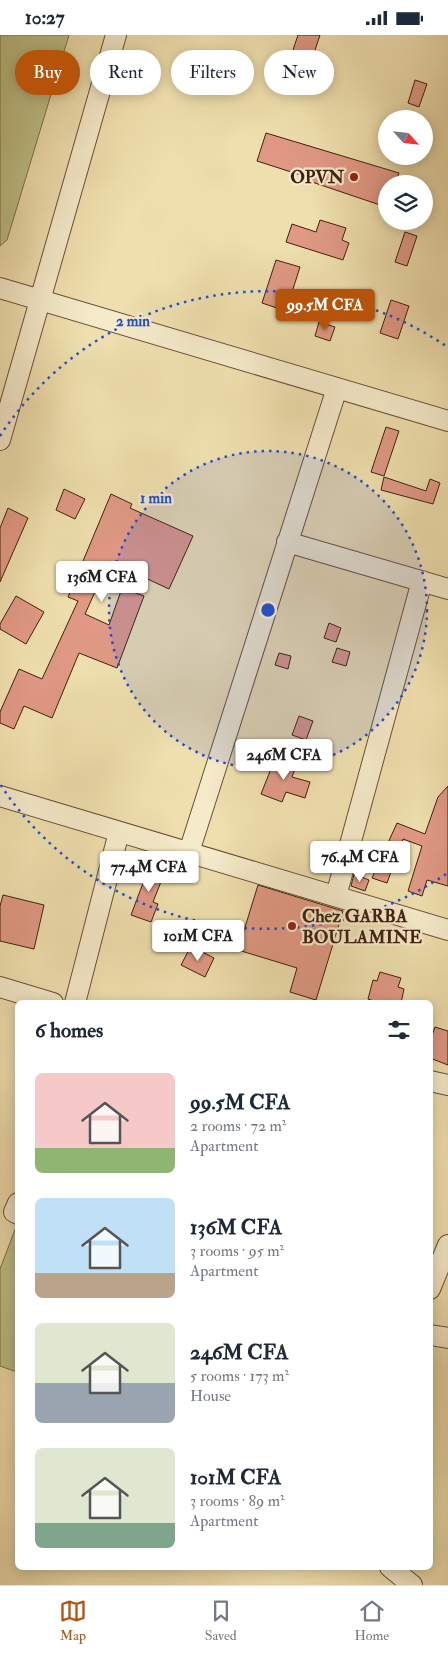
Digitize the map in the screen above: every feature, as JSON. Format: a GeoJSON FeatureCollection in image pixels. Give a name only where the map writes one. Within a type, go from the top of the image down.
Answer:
{"type":"FeatureCollection","features":[{"type":"Feature","properties":{"kind":"street"},"geometry":{"type":"LineString","coordinates":[[0,439],[116,35]]}},
{"type":"Feature","properties":{"kind":"street"},"geometry":{"type":"LineString","coordinates":[[0,288],[448,421]]}},
{"type":"Feature","properties":{"kind":"street"},"geometry":{"type":"LineString","coordinates":[[188,853],[337,388]]}},
{"type":"Feature","properties":{"kind":"street"},"geometry":{"type":"LineString","coordinates":[[287,542],[448,589]]}},
{"type":"Feature","properties":{"kind":"street"},"geometry":{"type":"LineString","coordinates":[[336,896],[422,581]]}},
{"type":"Feature","properties":{"kind":"street"},"geometry":{"type":"LineString","coordinates":[[0,797],[448,930]]}},
{"type":"Feature","properties":{"kind":"street"},"geometry":{"type":"LineString","coordinates":[[76,1000],[120,832]]}},
{"type":"Feature","properties":{"kind":"street"},"geometry":{"type":"LineString","coordinates":[[0,987],[43,1000]]}},
{"type":"Feature","properties":{"kind":"street"},"geometry":{"type":"LineString","coordinates":[[433,1082],[448,1085]]}},
{"type":"Feature","properties":{"kind":"street"},"geometry":{"type":"LineString","coordinates":[[433,1282],[448,1245]]}},
{"type":"Feature","properties":{"kind":"street"},"geometry":{"type":"LineString","coordinates":[[433,1336],[448,1338]]}},
{"type":"Feature","properties":{"kind":"street"},"geometry":{"type":"LineString","coordinates":[[394,1570],[412,1585]]}},
{"type":"Feature","properties":{"kind":"green space"},"geometry":{"type":"Polygon","coordinates":[[[0,35],[69,35],[64,50],[15,50],[15,95],[51,95],[7,240],[0,246],[0,35]]]}},
{"type":"Feature","properties":{"kind":"green space"},"geometry":{"type":"Polygon","coordinates":[[[15,1230],[15,1371],[0,1366],[0,1269],[15,1230]]]}},
{"type":"Feature","properties":{"kind":"building"},"geometry":{"type":"Polygon","coordinates":[[[298,35],[320,35],[315,50],[293,50],[298,35]]]}},
{"type":"Feature","properties":{"kind":"building"},"geometry":{"type":"Polygon","coordinates":[[[415,80],[427,84],[419,107],[408,103],[415,80]]]}},
{"type":"Feature","properties":{"kind":"building"},"geometry":{"type":"Polygon","coordinates":[[[266,133],[399,173],[398,175],[378,175],[378,204],[309,181],[310,178],[257,161],[266,133]]]}},
{"type":"Feature","properties":{"kind":"building"},"geometry":{"type":"Polygon","coordinates":[[[320,220],[346,228],[342,240],[349,243],[343,260],[286,242],[292,224],[316,232],[320,220]]]}},
{"type":"Feature","properties":{"kind":"building"},"geometry":{"type":"Polygon","coordinates":[[[405,232],[417,236],[407,266],[395,262],[405,232]]]}},
{"type":"Feature","properties":{"kind":"building"},"geometry":{"type":"Polygon","coordinates":[[[276,260],[300,267],[286,311],[262,303],[276,260]]]}},
{"type":"Feature","properties":{"kind":"building"},"geometry":{"type":"Polygon","coordinates":[[[391,300],[409,306],[398,339],[380,333],[391,300]]]}},
{"type":"Feature","properties":{"kind":"building"},"geometry":{"type":"Polygon","coordinates":[[[319,322],[335,327],[330,341],[315,336],[319,322]]]}},
{"type":"Feature","properties":{"kind":"building"},"geometry":{"type":"Polygon","coordinates":[[[386,427],[399,431],[384,476],[371,472],[386,427]]]}},
{"type":"Feature","properties":{"kind":"building"},"geometry":{"type":"Polygon","coordinates":[[[384,477],[426,491],[430,479],[440,483],[433,504],[381,490],[384,477]]]}},
{"type":"Feature","properties":{"kind":"building"},"geometry":{"type":"Polygon","coordinates":[[[64,489],[85,499],[75,519],[56,510],[64,489]]]}},
{"type":"Feature","properties":{"kind":"building"},"geometry":{"type":"Polygon","coordinates":[[[111,494],[132,504],[130,508],[193,536],[169,589],[109,561],[85,614],[109,625],[122,588],[144,596],[117,668],[79,653],[52,718],[24,706],[14,729],[0,723],[0,712],[19,669],[42,679],[78,601],[68,597],[111,494]]]}},
{"type":"Feature","properties":{"kind":"building"},"geometry":{"type":"Polygon","coordinates":[[[8,508],[28,518],[0,582],[0,528],[8,508]]]}},
{"type":"Feature","properties":{"kind":"building"},"geometry":{"type":"Polygon","coordinates":[[[16,596],[44,612],[26,644],[0,629],[0,624],[16,596]]]}},
{"type":"Feature","properties":{"kind":"building"},"geometry":{"type":"Polygon","coordinates":[[[329,623],[341,628],[336,642],[324,638],[329,623]]]}},
{"type":"Feature","properties":{"kind":"building"},"geometry":{"type":"Polygon","coordinates":[[[337,648],[350,652],[346,666],[332,662],[337,648]]]}},
{"type":"Feature","properties":{"kind":"building"},"geometry":{"type":"Polygon","coordinates":[[[279,653],[291,656],[288,669],[275,665],[279,653]]]}},
{"type":"Feature","properties":{"kind":"building"},"geometry":{"type":"Polygon","coordinates":[[[299,716],[313,721],[306,740],[292,735],[299,716]]]}},
{"type":"Feature","properties":{"kind":"building"},"geometry":{"type":"Polygon","coordinates":[[[276,756],[297,764],[292,777],[310,782],[305,798],[286,792],[282,802],[261,794],[276,756]]]}},
{"type":"Feature","properties":{"kind":"building"},"geometry":{"type":"Polygon","coordinates":[[[448,786],[448,886],[427,880],[422,896],[408,891],[422,846],[403,839],[387,883],[372,878],[397,823],[425,834],[438,797],[448,786]]]}},
{"type":"Feature","properties":{"kind":"building"},"geometry":{"type":"Polygon","coordinates":[[[151,862],[166,869],[153,902],[158,904],[151,922],[131,915],[151,862]]]}},
{"type":"Feature","properties":{"kind":"building"},"geometry":{"type":"Polygon","coordinates":[[[354,874],[369,880],[365,891],[351,886],[354,874]]]}},
{"type":"Feature","properties":{"kind":"building","name":"Chez GARBA BOULAMINE"},"geometry":{"type":"Polygon","coordinates":[[[258,885],[343,911],[316,1000],[290,992],[297,968],[238,950],[258,885]]]}},
{"type":"Feature","properties":{"kind":"building"},"geometry":{"type":"Polygon","coordinates":[[[3,895],[44,905],[34,949],[0,941],[0,906],[3,895]]]}},
{"type":"Feature","properties":{"kind":"building"},"geometry":{"type":"Polygon","coordinates":[[[191,946],[214,958],[205,977],[181,965],[191,946]]]}},
{"type":"Feature","properties":{"kind":"building"},"geometry":{"type":"Polygon","coordinates":[[[380,972],[401,978],[398,987],[404,989],[402,1000],[368,999],[373,980],[377,981],[380,972]]]}},
{"type":"Feature","properties":{"kind":"building"},"geometry":{"type":"Polygon","coordinates":[[[435,1027],[448,1031],[448,1065],[433,1059],[433,1033],[435,1027]]]}},
{"type":"Feature","properties":{"kind":"place","name":"OPVN"},"geometry":{"type":"Point","coordinates":[354,177]}},
{"type":"Feature","properties":{"kind":"place","name":"Chez GARBA BOULAMINE"},"geometry":{"type":"Point","coordinates":[292,926]}}]}
